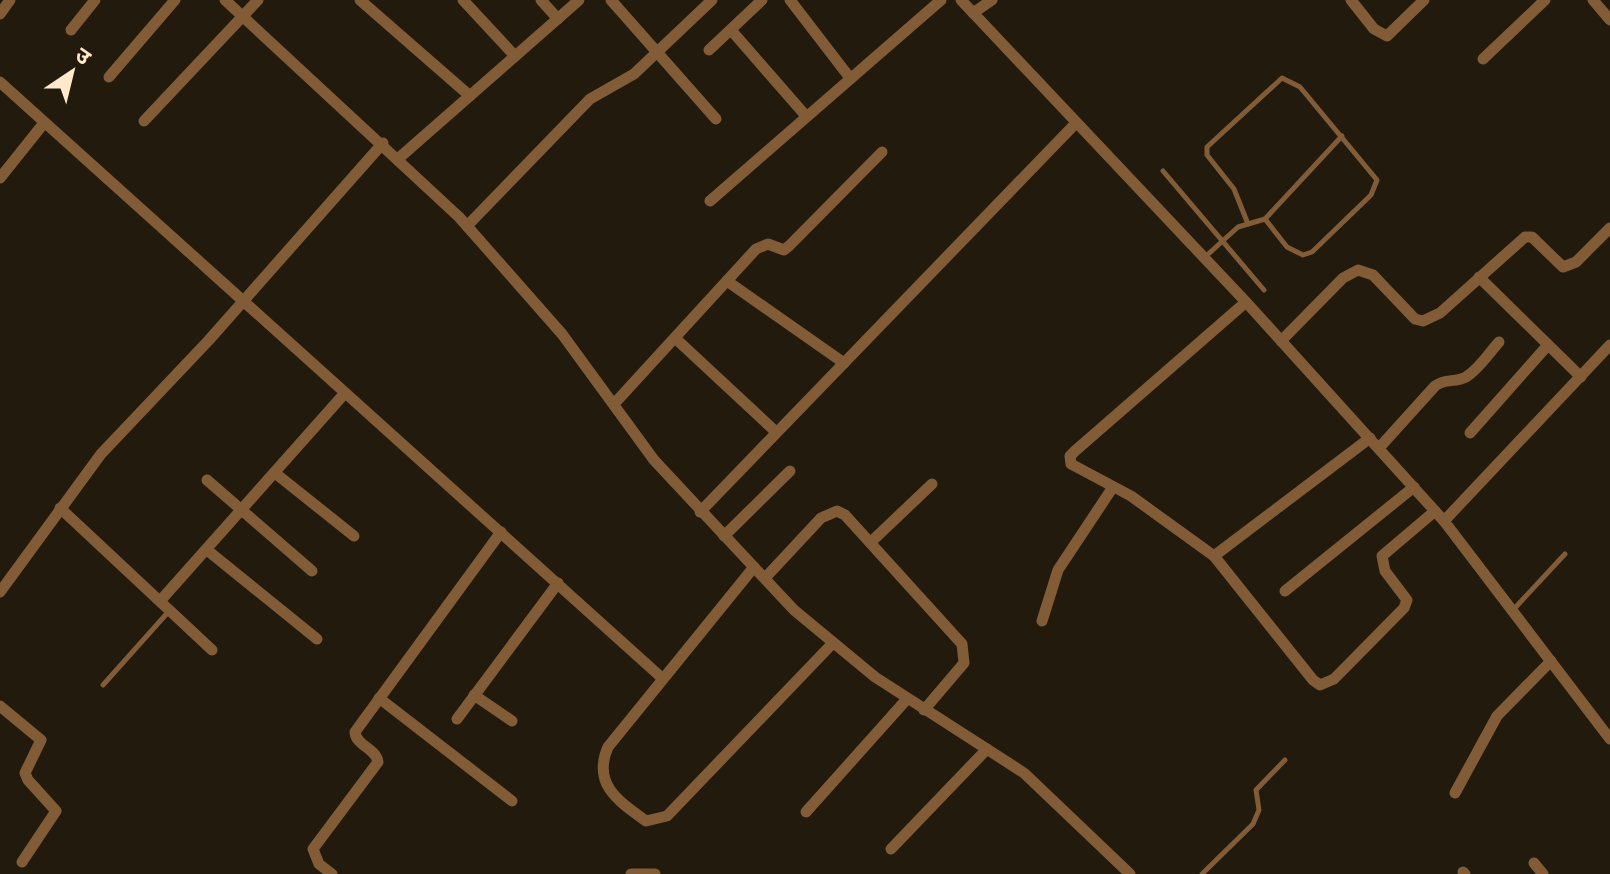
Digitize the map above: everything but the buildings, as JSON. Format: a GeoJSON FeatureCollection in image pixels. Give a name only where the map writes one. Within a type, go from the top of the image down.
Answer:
{"type":"FeatureCollection","features":[{"type":"Feature","properties":{"kind":"street"},"geometry":{"type":"LineString","coordinates":[[0,14],[10,0]]}},
{"type":"Feature","properties":{"kind":"street"},"geometry":{"type":"LineString","coordinates":[[71,30],[95,0]]}},
{"type":"Feature","properties":{"kind":"street"},"geometry":{"type":"LineString","coordinates":[[109,77],[175,0]]}},
{"type":"Feature","properties":{"kind":"street"},"geometry":{"type":"LineString","coordinates":[[225,0],[383,143],[467,226],[562,334],[654,460],[700,512],[832,644],[907,699],[1034,781],[1130,874]]}},
{"type":"Feature","properties":{"kind":"street"},"geometry":{"type":"LineString","coordinates":[[144,121],[258,0]]}},
{"type":"Feature","properties":{"kind":"street"},"geometry":{"type":"LineString","coordinates":[[360,0],[470,96]]}},
{"type":"Feature","properties":{"kind":"street"},"geometry":{"type":"LineString","coordinates":[[463,0],[515,56]]}},
{"type":"Feature","properties":{"kind":"street"},"geometry":{"type":"LineString","coordinates":[[541,0],[558,19]]}},
{"type":"Feature","properties":{"kind":"street"},"geometry":{"type":"LineString","coordinates":[[399,158],[579,0]]}},
{"type":"Feature","properties":{"kind":"street"},"geometry":{"type":"LineString","coordinates":[[611,0],[716,119]]}},
{"type":"Feature","properties":{"kind":"street"},"geometry":{"type":"LineString","coordinates":[[467,226],[590,99],[634,74],[712,0]]}},
{"type":"Feature","properties":{"kind":"street"},"geometry":{"type":"LineString","coordinates":[[709,50],[762,0]]}},
{"type":"Feature","properties":{"kind":"street"},"geometry":{"type":"LineString","coordinates":[[790,0],[850,78]]}},
{"type":"Feature","properties":{"kind":"street"},"geometry":{"type":"LineString","coordinates":[[710,201],[941,0]]}},
{"type":"Feature","properties":{"kind":"street"},"geometry":{"type":"LineString","coordinates":[[961,0],[1246,302],[1414,487],[1444,521],[1608,733]]}},
{"type":"Feature","properties":{"kind":"street"},"geometry":{"type":"LineString","coordinates":[[973,13],[992,0]]}},
{"type":"Feature","properties":{"kind":"street"},"geometry":{"type":"LineString","coordinates":[[1351,0],[1374,29],[1387,36],[1424,0]]}},
{"type":"Feature","properties":{"kind":"street"},"geometry":{"type":"LineString","coordinates":[[1483,59],[1545,0]]}},
{"type":"Feature","properties":{"kind":"street"},"geometry":{"type":"LineString","coordinates":[[1593,0],[1610,20]]}},
{"type":"Feature","properties":{"kind":"street"},"geometry":{"type":"LineString","coordinates":[[731,30],[806,116]]}},
{"type":"Feature","properties":{"kind":"street"},"geometry":{"type":"LineString","coordinates":[[0,82],[662,678]]}},
{"type":"Feature","properties":{"kind":"street"},"geometry":{"type":"LineString","coordinates":[[0,178],[44,123]]}},
{"type":"Feature","properties":{"kind":"street"},"geometry":{"type":"LineString","coordinates":[[700,512],[1076,123]]}},
{"type":"Feature","properties":{"kind":"street"},"geometry":{"type":"LineString","coordinates":[[0,592],[60,508],[126,425],[242,302],[383,143]]}},
{"type":"Feature","properties":{"kind":"street"},"geometry":{"type":"LineString","coordinates":[[614,404],[763,245],[777,250],[789,246],[882,152]]}},
{"type":"Feature","properties":{"kind":"street"},"geometry":{"type":"LineString","coordinates":[[1281,341],[1343,278],[1358,270],[1373,275],[1415,319],[1423,321],[1432,319],[1525,237],[1532,237],[1558,265],[1569,266],[1610,228]]}},
{"type":"Feature","properties":{"kind":"street"},"geometry":{"type":"LineString","coordinates":[[1479,277],[1581,377]]}},
{"type":"Feature","properties":{"kind":"street"},"geometry":{"type":"LineString","coordinates":[[727,281],[844,363]]}},
{"type":"Feature","properties":{"kind":"street"},"geometry":{"type":"LineString","coordinates":[[1246,302],[1070,456],[1077,469],[1113,487],[1214,556],[1320,685],[1334,679],[1404,608],[1407,600],[1385,571],[1382,556],[1435,511]]}},
{"type":"Feature","properties":{"kind":"street"},"geometry":{"type":"LineString","coordinates":[[675,338],[776,432]]}},
{"type":"Feature","properties":{"kind":"street"},"geometry":{"type":"LineString","coordinates":[[1379,448],[1435,386],[1446,379],[1470,375],[1499,342]]}},
{"type":"Feature","properties":{"kind":"street"},"geometry":{"type":"LineString","coordinates":[[1470,433],[1548,345]]}},
{"type":"Feature","properties":{"kind":"street"},"geometry":{"type":"LineString","coordinates":[[1444,521],[1610,345]]}},
{"type":"Feature","properties":{"kind":"street"},"geometry":{"type":"LineString","coordinates":[[161,600],[345,393]]}},
{"type":"Feature","properties":{"kind":"street"},"geometry":{"type":"LineString","coordinates":[[1214,556],[1370,438]]}},
{"type":"Feature","properties":{"kind":"street"},"geometry":{"type":"LineString","coordinates":[[724,536],[790,471]]}},
{"type":"Feature","properties":{"kind":"street"},"geometry":{"type":"LineString","coordinates":[[275,473],[354,536]]}},
{"type":"Feature","properties":{"kind":"street"},"geometry":{"type":"LineString","coordinates":[[207,480],[312,571]]}},
{"type":"Feature","properties":{"kind":"street"},"geometry":{"type":"LineString","coordinates":[[871,542],[932,484]]}},
{"type":"Feature","properties":{"kind":"street"},"geometry":{"type":"LineString","coordinates":[[1042,621],[1058,570],[1113,487]]}},
{"type":"Feature","properties":{"kind":"street"},"geometry":{"type":"LineString","coordinates":[[1285,591],[1414,487]]}},
{"type":"Feature","properties":{"kind":"street"},"geometry":{"type":"LineString","coordinates":[[60,508],[212,650]]}},
{"type":"Feature","properties":{"kind":"street"},"geometry":{"type":"LineString","coordinates":[[765,578],[830,513],[845,515],[962,644],[964,663],[924,710]]}},
{"type":"Feature","properties":{"kind":"street"},"geometry":{"type":"LineString","coordinates":[[332,874],[319,864],[313,849],[378,762],[376,754],[355,736],[379,698],[501,532]]}},
{"type":"Feature","properties":{"kind":"street"},"geometry":{"type":"LineString","coordinates":[[207,550],[317,639]]}},
{"type":"Feature","properties":{"kind":"street"},"geometry":{"type":"LineString","coordinates":[[754,567],[608,747],[601,764],[605,782],[619,802],[646,821],[667,816],[832,644]]}},
{"type":"Feature","properties":{"kind":"street"},"geometry":{"type":"LineString","coordinates":[[457,719],[558,583]]}},
{"type":"Feature","properties":{"kind":"street"},"geometry":{"type":"LineString","coordinates":[[1455,793],[1497,716],[1551,661]]}},
{"type":"Feature","properties":{"kind":"street"},"geometry":{"type":"LineString","coordinates":[[474,695],[512,721]]}},
{"type":"Feature","properties":{"kind":"street"},"geometry":{"type":"LineString","coordinates":[[379,698],[512,801]]}},
{"type":"Feature","properties":{"kind":"street"},"geometry":{"type":"LineString","coordinates":[[806,812],[907,699]]}},
{"type":"Feature","properties":{"kind":"street"},"geometry":{"type":"LineString","coordinates":[[0,706],[41,740],[25,773],[56,811],[22,862]]}},
{"type":"Feature","properties":{"kind":"street"},"geometry":{"type":"LineString","coordinates":[[891,849],[987,749]]}},
{"type":"Feature","properties":{"kind":"street"},"geometry":{"type":"LineString","coordinates":[[1534,863],[1543,874]]}},
{"type":"Feature","properties":{"kind":"street"},"geometry":{"type":"LineString","coordinates":[[631,874],[655,874]]}},
{"type":"Feature","properties":{"kind":"lane"},"geometry":{"type":"LineString","coordinates":[[1248,224],[1234,189],[1207,155],[1212,140],[1282,78],[1300,87],[1377,180],[1376,188],[1352,216],[1312,252],[1303,255],[1287,247],[1265,219]]}},
{"type":"Feature","properties":{"kind":"lane"},"geometry":{"type":"LineString","coordinates":[[1204,258],[1238,227],[1265,219],[1342,136]]}},
{"type":"Feature","properties":{"kind":"lane"},"geometry":{"type":"LineString","coordinates":[[1163,171],[1264,290]]}},
{"type":"Feature","properties":{"kind":"lane"},"geometry":{"type":"LineString","coordinates":[[1512,610],[1565,554]]}},
{"type":"Feature","properties":{"kind":"lane"},"geometry":{"type":"LineString","coordinates":[[103,685],[170,609]]}},
{"type":"Feature","properties":{"kind":"lane"},"geometry":{"type":"LineString","coordinates":[[1202,874],[1253,824],[1259,810],[1256,790],[1285,760]]}}]}
